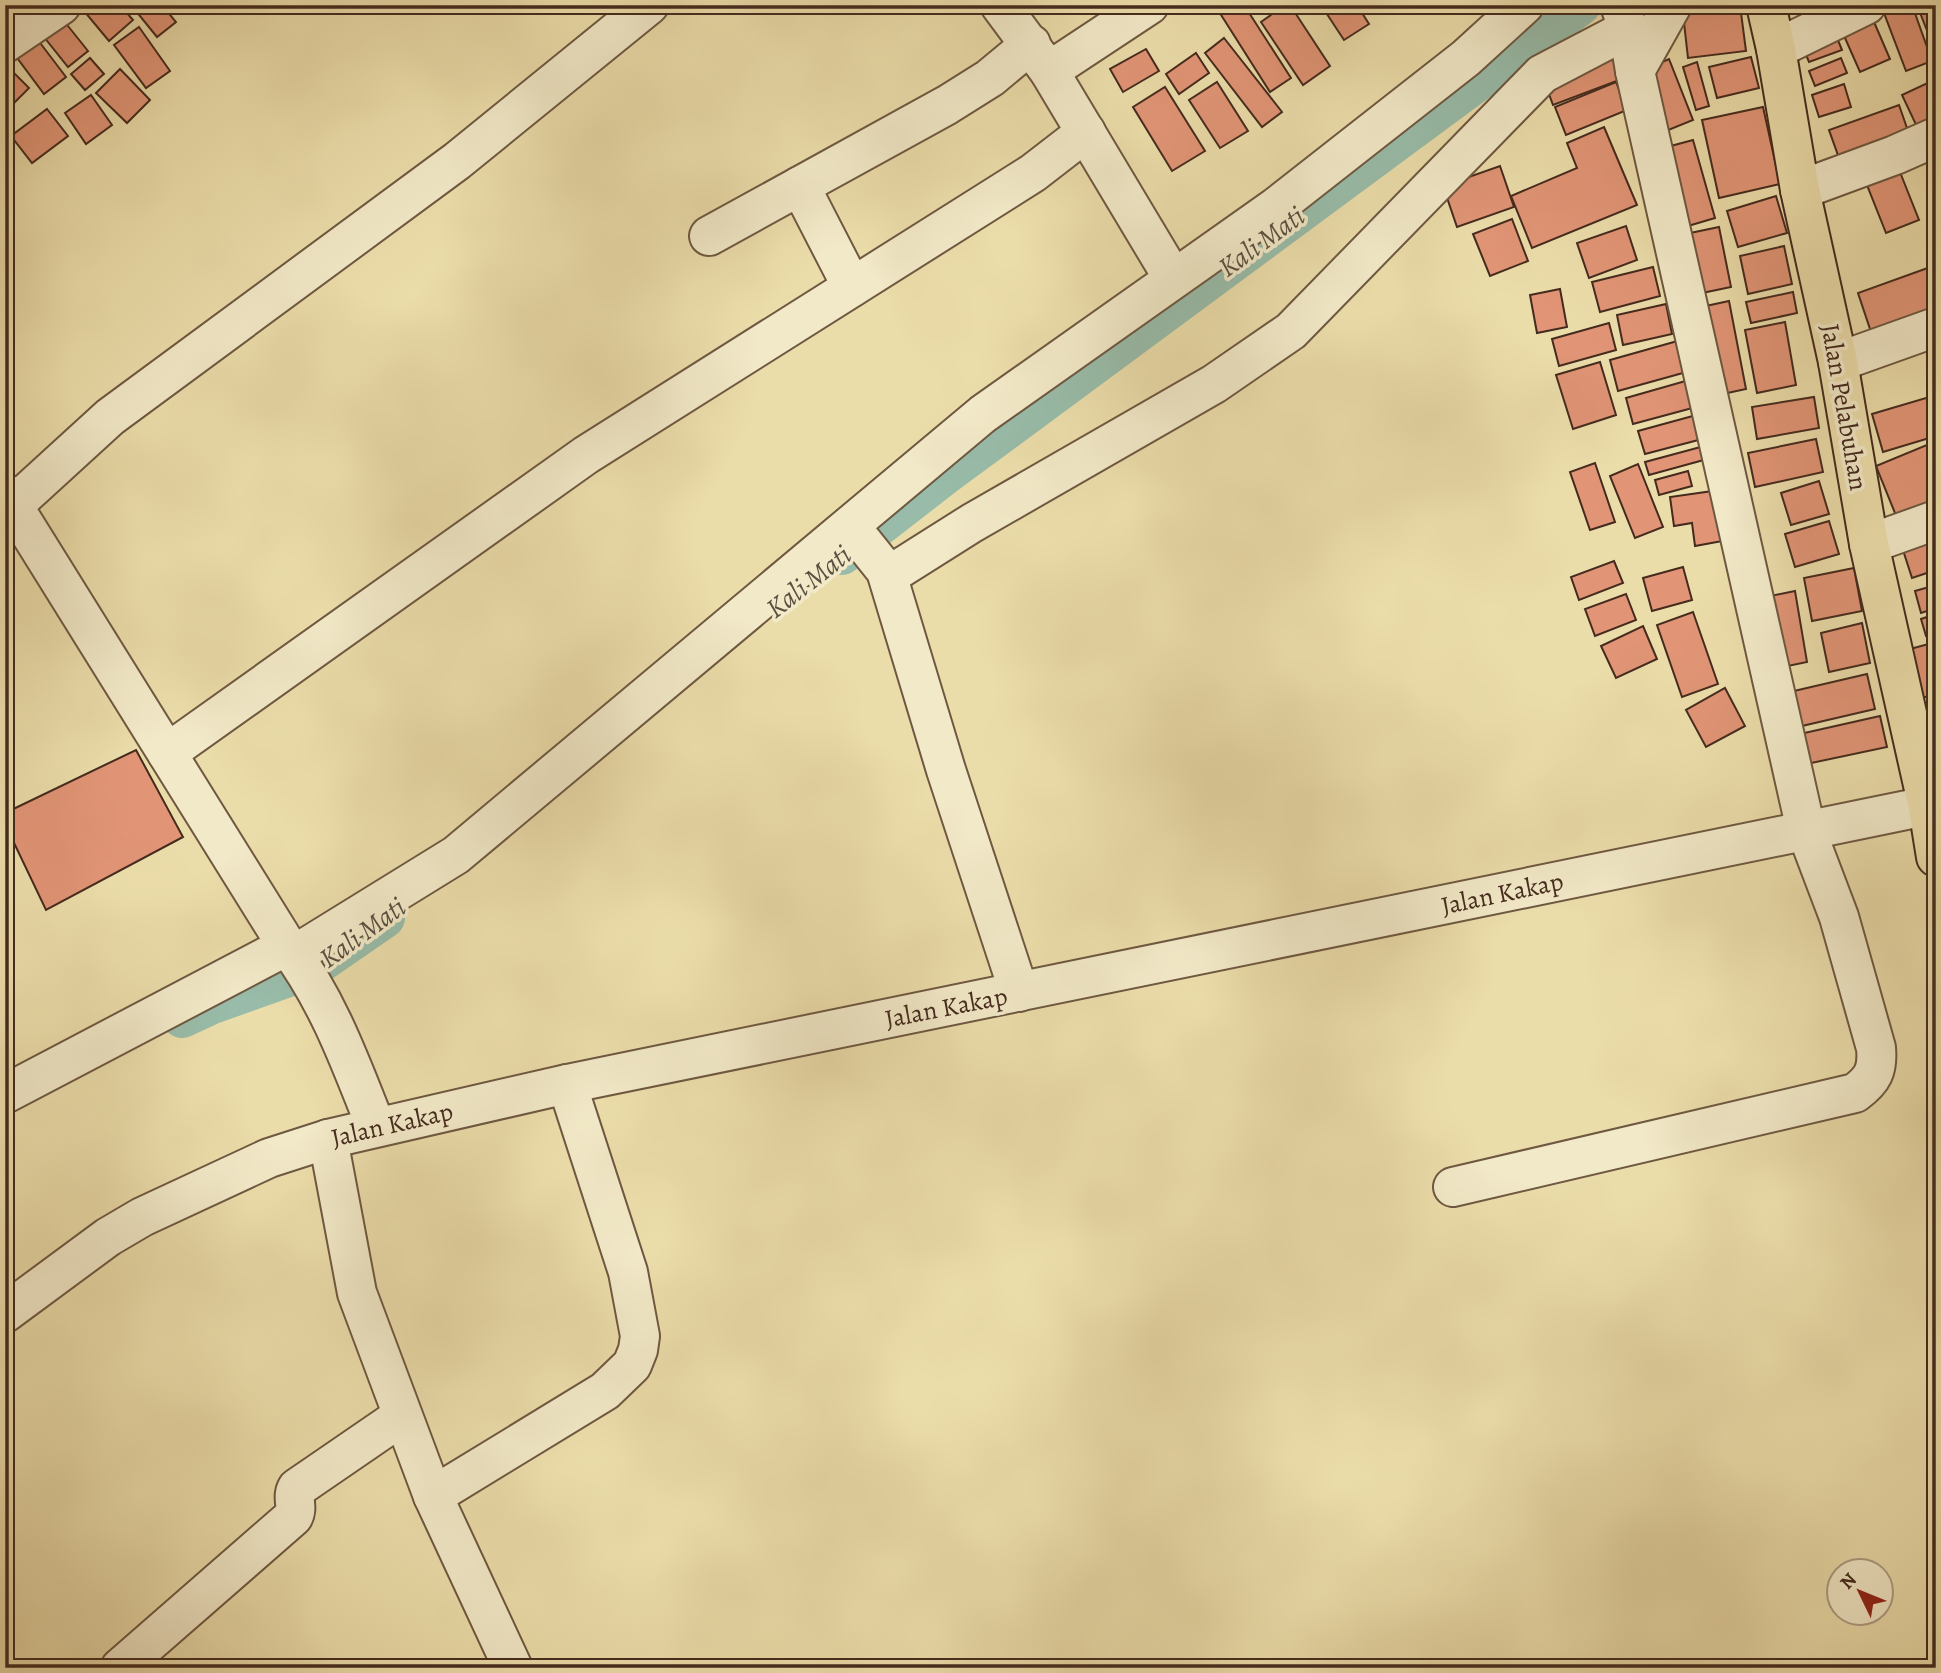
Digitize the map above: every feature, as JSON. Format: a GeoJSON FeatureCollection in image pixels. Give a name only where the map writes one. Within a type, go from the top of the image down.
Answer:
{"type":"FeatureCollection","features":[{"type":"Feature","properties":{"kind":"main road","name":"Jalan Pelabuhan"},"geometry":{"type":"LineString","coordinates":[[1766,5],[1800,190],[1838,362],[1869,544],[1932,806],[1936,857]]}},
{"type":"Feature","properties":{"kind":"street"},"geometry":{"type":"LineString","coordinates":[[5,43],[61,5]]}},
{"type":"Feature","properties":{"kind":"street"},"geometry":{"type":"LineString","coordinates":[[376,1126],[337,1031],[294,956],[8,504],[110,417],[457,161],[649,5]]}},
{"type":"Feature","properties":{"kind":"street"},"geometry":{"type":"LineString","coordinates":[[1000,5],[1040,57],[1172,278]]}},
{"type":"Feature","properties":{"kind":"street"},"geometry":{"type":"LineString","coordinates":[[709,236],[965,94],[1149,5]]}},
{"type":"Feature","properties":{"kind":"street"},"geometry":{"type":"LineString","coordinates":[[5,1094],[294,956],[456,855],[854,530],[983,414],[1276,206],[1466,58],[1524,5]]}},
{"type":"Feature","properties":{"kind":"street"},"geometry":{"type":"LineString","coordinates":[[1635,71],[1672,5]]}},
{"type":"Feature","properties":{"kind":"street"},"geometry":{"type":"LineString","coordinates":[[1776,49],[1866,5]]}},
{"type":"Feature","properties":{"kind":"street"},"geometry":{"type":"LineString","coordinates":[[886,571],[1214,384],[1291,331],[1542,74],[1623,15],[1806,830],[1839,917],[1876,1048],[1877,1061],[1870,1082],[1855,1093],[1453,1187]]}},
{"type":"Feature","properties":{"kind":"street"},"geometry":{"type":"LineString","coordinates":[[167,753],[586,455],[1033,173],[1086,132]]}},
{"type":"Feature","properties":{"kind":"street"},"geometry":{"type":"LineString","coordinates":[[1800,190],[1936,137]]}},
{"type":"Feature","properties":{"kind":"street"},"geometry":{"type":"LineString","coordinates":[[800,186],[852,287]]}},
{"type":"Feature","properties":{"kind":"street"},"geometry":{"type":"LineString","coordinates":[[1838,362],[1936,327]]}},
{"type":"Feature","properties":{"kind":"street"},"geometry":{"type":"LineString","coordinates":[[1869,544],[1936,520]]}},
{"type":"Feature","properties":{"kind":"street"},"geometry":{"type":"LineString","coordinates":[[854,530],[886,571],[946,770],[1019,992]]}},
{"type":"Feature","properties":{"kind":"street","name":"Jalan Kakap"},"geometry":{"type":"LineString","coordinates":[[5,1313],[108,1237],[142,1217],[269,1158],[376,1126],[567,1084],[1932,806]]}},
{"type":"Feature","properties":{"kind":"street"},"geometry":{"type":"LineString","coordinates":[[433,1496],[605,1391],[632,1365],[638,1350],[640,1336],[628,1272],[567,1084]]}},
{"type":"Feature","properties":{"kind":"street"},"geometry":{"type":"LineString","coordinates":[[328,1139],[357,1293],[433,1496],[513,1668]]}},
{"type":"Feature","properties":{"kind":"street"},"geometry":{"type":"LineString","coordinates":[[120,1668],[293,1517],[296,1510],[293,1496],[297,1488],[402,1416]]}},
{"type":"Feature","properties":{"kind":"building"},"geometry":{"type":"Polygon","coordinates":[[[79,5],[120,5],[133,20],[109,41],[79,5]]]}},
{"type":"Feature","properties":{"kind":"building"},"geometry":{"type":"Polygon","coordinates":[[[131,5],[162,5],[176,22],[157,37],[131,5]]]}},
{"type":"Feature","properties":{"kind":"building"},"geometry":{"type":"Polygon","coordinates":[[[1244,5],[1291,78],[1270,92],[1216,7],[1244,5]]]}},
{"type":"Feature","properties":{"kind":"building"},"geometry":{"type":"Polygon","coordinates":[[[1285,5],[1290,5],[1330,66],[1303,85],[1261,22],[1285,5]]]}},
{"type":"Feature","properties":{"kind":"building"},"geometry":{"type":"Polygon","coordinates":[[[1321,5],[1357,5],[1369,24],[1344,40],[1321,5]]]}},
{"type":"Feature","properties":{"kind":"building"},"geometry":{"type":"Polygon","coordinates":[[[1682,5],[1740,5],[1746,51],[1688,58],[1682,5]]]}},
{"type":"Feature","properties":{"kind":"building"},"geometry":{"type":"Polygon","coordinates":[[[1912,5],[1932,61],[1906,71],[1884,13],[1912,5]]]}},
{"type":"Feature","properties":{"kind":"building"},"geometry":{"type":"Polygon","coordinates":[[[1917,5],[1936,5],[1936,30],[1928,33],[1917,5]]]}},
{"type":"Feature","properties":{"kind":"building"},"geometry":{"type":"Polygon","coordinates":[[[56,11],[88,51],[68,67],[36,27],[56,11]]]}},
{"type":"Feature","properties":{"kind":"building"},"geometry":{"type":"Polygon","coordinates":[[[1871,15],[1890,59],[1860,72],[1841,29],[1871,15]]]}},
{"type":"Feature","properties":{"kind":"building"},"geometry":{"type":"Polygon","coordinates":[[[28,27],[66,77],[44,94],[6,43],[28,27]]]}},
{"type":"Feature","properties":{"kind":"building"},"geometry":{"type":"Polygon","coordinates":[[[139,27],[170,71],[146,88],[114,45],[139,27]]]}},
{"type":"Feature","properties":{"kind":"building"},"geometry":{"type":"Polygon","coordinates":[[[1835,33],[1842,50],[1809,62],[1802,45],[1835,33]]]}},
{"type":"Feature","properties":{"kind":"building"},"geometry":{"type":"Polygon","coordinates":[[[1224,38],[1282,112],[1262,127],[1205,53],[1224,38]]]}},
{"type":"Feature","properties":{"kind":"building"},"geometry":{"type":"Polygon","coordinates":[[[1146,49],[1159,71],[1123,92],[1110,69],[1146,49]]]}},
{"type":"Feature","properties":{"kind":"building"},"geometry":{"type":"Polygon","coordinates":[[[1611,49],[1622,79],[1553,105],[1542,75],[1611,49]]]}},
{"type":"Feature","properties":{"kind":"building"},"geometry":{"type":"Polygon","coordinates":[[[1196,53],[1209,73],[1179,94],[1166,74],[1196,53]]]}},
{"type":"Feature","properties":{"kind":"building"},"geometry":{"type":"Polygon","coordinates":[[[1751,57],[1759,88],[1717,98],[1709,67],[1751,57]]]}},
{"type":"Feature","properties":{"kind":"building"},"geometry":{"type":"Polygon","coordinates":[[[90,58],[104,74],[85,90],[71,74],[90,58]]]}},
{"type":"Feature","properties":{"kind":"building"},"geometry":{"type":"Polygon","coordinates":[[[1841,58],[1847,73],[1815,86],[1809,71],[1841,58]]]}},
{"type":"Feature","properties":{"kind":"building"},"geometry":{"type":"Polygon","coordinates":[[[1669,59],[1693,120],[1666,131],[1642,71],[1669,59]]]}},
{"type":"Feature","properties":{"kind":"building"},"geometry":{"type":"Polygon","coordinates":[[[1697,62],[1709,106],[1696,110],[1683,67],[1697,62]]]}},
{"type":"Feature","properties":{"kind":"building"},"geometry":{"type":"Polygon","coordinates":[[[5,64],[29,88],[14,103],[5,94],[5,64]]]}},
{"type":"Feature","properties":{"kind":"building"},"geometry":{"type":"Polygon","coordinates":[[[120,69],[150,100],[127,123],[96,93],[120,69]]]}},
{"type":"Feature","properties":{"kind":"building"},"geometry":{"type":"Polygon","coordinates":[[[1936,79],[1936,120],[1918,129],[1902,95],[1936,79]]]}},
{"type":"Feature","properties":{"kind":"building"},"geometry":{"type":"Polygon","coordinates":[[[1217,82],[1248,131],[1220,148],[1189,100],[1217,82]]]}},
{"type":"Feature","properties":{"kind":"building"},"geometry":{"type":"Polygon","coordinates":[[[1616,82],[1627,110],[1566,135],[1555,107],[1616,82]]]}},
{"type":"Feature","properties":{"kind":"building"},"geometry":{"type":"Polygon","coordinates":[[[1844,84],[1851,107],[1819,117],[1812,95],[1844,84]]]}},
{"type":"Feature","properties":{"kind":"building"},"geometry":{"type":"Polygon","coordinates":[[[1165,87],[1205,151],[1172,171],[1133,107],[1165,87]]]}},
{"type":"Feature","properties":{"kind":"building"},"geometry":{"type":"Polygon","coordinates":[[[91,95],[112,125],[86,144],[65,113],[91,95]]]}},
{"type":"Feature","properties":{"kind":"building"},"geometry":{"type":"Polygon","coordinates":[[[1899,105],[1909,134],[1839,158],[1829,130],[1899,105]]]}},
{"type":"Feature","properties":{"kind":"building"},"geometry":{"type":"Polygon","coordinates":[[[1763,107],[1780,184],[1719,198],[1702,120],[1763,107]]]}},
{"type":"Feature","properties":{"kind":"building"},"geometry":{"type":"Polygon","coordinates":[[[47,109],[68,136],[32,163],[11,136],[47,109]]]}},
{"type":"Feature","properties":{"kind":"building"},"geometry":{"type":"Polygon","coordinates":[[[1604,127],[1637,205],[1532,248],[1511,196],[1577,168],[1567,143],[1604,127]]]}},
{"type":"Feature","properties":{"kind":"building"},"geometry":{"type":"Polygon","coordinates":[[[1693,140],[1715,218],[1688,226],[1667,147],[1693,140]]]}},
{"type":"Feature","properties":{"kind":"building"},"geometry":{"type":"Polygon","coordinates":[[[1896,162],[1919,220],[1886,233],[1863,175],[1896,162]]]}},
{"type":"Feature","properties":{"kind":"building"},"geometry":{"type":"Polygon","coordinates":[[[1500,166],[1514,207],[1457,227],[1443,186],[1500,166]]]}},
{"type":"Feature","properties":{"kind":"building"},"geometry":{"type":"Polygon","coordinates":[[[1776,196],[1787,233],[1738,247],[1727,211],[1776,196]]]}},
{"type":"Feature","properties":{"kind":"building"},"geometry":{"type":"Polygon","coordinates":[[[1512,219],[1528,261],[1490,276],[1473,234],[1512,219]]]}},
{"type":"Feature","properties":{"kind":"building"},"geometry":{"type":"Polygon","coordinates":[[[1626,226],[1637,260],[1589,278],[1577,243],[1626,226]]]}},
{"type":"Feature","properties":{"kind":"building"},"geometry":{"type":"Polygon","coordinates":[[[1719,227],[1731,287],[1702,293],[1690,233],[1719,227]]]}},
{"type":"Feature","properties":{"kind":"building"},"geometry":{"type":"Polygon","coordinates":[[[1784,246],[1792,284],[1748,294],[1740,256],[1784,246]]]}},
{"type":"Feature","properties":{"kind":"building"},"geometry":{"type":"Polygon","coordinates":[[[1936,265],[1936,309],[1871,332],[1858,293],[1936,265]]]}},
{"type":"Feature","properties":{"kind":"building"},"geometry":{"type":"Polygon","coordinates":[[[1653,267],[1660,296],[1600,312],[1592,282],[1653,267]]]}},
{"type":"Feature","properties":{"kind":"building"},"geometry":{"type":"Polygon","coordinates":[[[1560,289],[1567,327],[1537,333],[1530,295],[1560,289]]]}},
{"type":"Feature","properties":{"kind":"building"},"geometry":{"type":"Polygon","coordinates":[[[1793,292],[1797,313],[1751,323],[1746,302],[1793,292]]]}},
{"type":"Feature","properties":{"kind":"building"},"geometry":{"type":"Polygon","coordinates":[[[1729,301],[1746,389],[1718,395],[1701,307],[1729,301]]]}},
{"type":"Feature","properties":{"kind":"building"},"geometry":{"type":"Polygon","coordinates":[[[1666,304],[1672,334],[1623,345],[1617,315],[1666,304]]]}},
{"type":"Feature","properties":{"kind":"building"},"geometry":{"type":"Polygon","coordinates":[[[1785,322],[1796,385],[1757,393],[1745,330],[1785,322]]]}},
{"type":"Feature","properties":{"kind":"building"},"geometry":{"type":"Polygon","coordinates":[[[1609,323],[1616,350],[1559,366],[1552,339],[1609,323]]]}},
{"type":"Feature","properties":{"kind":"building"},"geometry":{"type":"Polygon","coordinates":[[[1681,340],[1690,371],[1618,391],[1610,360],[1681,340]]]}},
{"type":"Feature","properties":{"kind":"building"},"geometry":{"type":"Polygon","coordinates":[[[1600,362],[1616,415],[1573,429],[1556,375],[1600,362]]]}},
{"type":"Feature","properties":{"kind":"building"},"geometry":{"type":"Polygon","coordinates":[[[1689,380],[1696,407],[1633,424],[1626,398],[1689,380]]]}},
{"type":"Feature","properties":{"kind":"building"},"geometry":{"type":"Polygon","coordinates":[[[1936,395],[1936,436],[1883,452],[1872,414],[1936,395]]]}},
{"type":"Feature","properties":{"kind":"building"},"geometry":{"type":"Polygon","coordinates":[[[1814,397],[1819,428],[1757,439],[1752,407],[1814,397]]]}},
{"type":"Feature","properties":{"kind":"building"},"geometry":{"type":"Polygon","coordinates":[[[1700,414],[1706,438],[1645,454],[1638,431],[1700,414]]]}},
{"type":"Feature","properties":{"kind":"building"},"geometry":{"type":"Polygon","coordinates":[[[1816,439],[1823,472],[1755,487],[1748,453],[1816,439]]]}},
{"type":"Feature","properties":{"kind":"building"},"geometry":{"type":"Polygon","coordinates":[[[1934,442],[1936,513],[1901,528],[1876,466],[1934,442]]]}},
{"type":"Feature","properties":{"kind":"building"},"geometry":{"type":"Polygon","coordinates":[[[1708,445],[1711,458],[1649,475],[1645,462],[1708,445]]]}},
{"type":"Feature","properties":{"kind":"building"},"geometry":{"type":"Polygon","coordinates":[[[1595,463],[1615,522],[1590,530],[1570,472],[1595,463]]]}},
{"type":"Feature","properties":{"kind":"building"},"geometry":{"type":"Polygon","coordinates":[[[1638,464],[1663,527],[1635,538],[1610,476],[1638,464]]]}},
{"type":"Feature","properties":{"kind":"building"},"geometry":{"type":"Polygon","coordinates":[[[1688,471],[1692,486],[1659,495],[1655,480],[1688,471]]]}},
{"type":"Feature","properties":{"kind":"building"},"geometry":{"type":"Polygon","coordinates":[[[1819,481],[1829,514],[1791,525],[1781,493],[1819,481]]]}},
{"type":"Feature","properties":{"kind":"building"},"geometry":{"type":"Polygon","coordinates":[[[1720,490],[1728,540],[1695,546],[1692,523],[1674,526],[1670,497],[1720,490]]]}},
{"type":"Feature","properties":{"kind":"building"},"geometry":{"type":"Polygon","coordinates":[[[1829,521],[1839,554],[1795,567],[1785,534],[1829,521]]]}},
{"type":"Feature","properties":{"kind":"building"},"geometry":{"type":"Polygon","coordinates":[[[1936,532],[1936,570],[1912,578],[1901,544],[1936,532]]]}},
{"type":"Feature","properties":{"kind":"building"},"geometry":{"type":"Polygon","coordinates":[[[1614,561],[1623,583],[1579,600],[1571,577],[1614,561]]]}},
{"type":"Feature","properties":{"kind":"building"},"geometry":{"type":"Polygon","coordinates":[[[1683,567],[1692,600],[1652,611],[1643,578],[1683,567]]]}},
{"type":"Feature","properties":{"kind":"building"},"geometry":{"type":"Polygon","coordinates":[[[1854,568],[1862,611],[1812,621],[1804,578],[1854,568]]]}},
{"type":"Feature","properties":{"kind":"building"},"geometry":{"type":"Polygon","coordinates":[[[1936,585],[1936,608],[1921,613],[1915,591],[1936,585]]]}},
{"type":"Feature","properties":{"kind":"building"},"geometry":{"type":"Polygon","coordinates":[[[1795,591],[1807,662],[1778,668],[1766,597],[1795,591]]]}},
{"type":"Feature","properties":{"kind":"building"},"geometry":{"type":"Polygon","coordinates":[[[1626,594],[1636,620],[1595,636],[1585,609],[1626,594]]]}},
{"type":"Feature","properties":{"kind":"building"},"geometry":{"type":"Polygon","coordinates":[[[1693,612],[1718,684],[1682,697],[1657,625],[1693,612]]]}},
{"type":"Feature","properties":{"kind":"building"},"geometry":{"type":"Polygon","coordinates":[[[1936,614],[1936,633],[1926,636],[1921,619],[1936,614]]]}},
{"type":"Feature","properties":{"kind":"building"},"geometry":{"type":"Polygon","coordinates":[[[1862,623],[1870,663],[1829,672],[1821,633],[1862,623]]]}},
{"type":"Feature","properties":{"kind":"building"},"geometry":{"type":"Polygon","coordinates":[[[1643,626],[1657,659],[1616,678],[1601,646],[1643,626]]]}},
{"type":"Feature","properties":{"kind":"building"},"geometry":{"type":"Polygon","coordinates":[[[1936,642],[1936,694],[1922,698],[1910,649],[1936,642]]]}},
{"type":"Feature","properties":{"kind":"building"},"geometry":{"type":"Polygon","coordinates":[[[1867,674],[1875,709],[1789,729],[1781,694],[1867,674]]]}},
{"type":"Feature","properties":{"kind":"building"},"geometry":{"type":"Polygon","coordinates":[[[1725,688],[1745,726],[1706,747],[1686,710],[1725,688]]]}},
{"type":"Feature","properties":{"kind":"building"},"geometry":{"type":"Polygon","coordinates":[[[1880,716],[1887,747],[1797,766],[1791,736],[1880,716]]]}},
{"type":"Feature","properties":{"kind":"building"},"geometry":{"type":"Polygon","coordinates":[[[136,750],[183,837],[46,910],[5,824],[5,813],[136,750]]]}},
{"type":"Feature","properties":{"kind":"waterway","name":"Kali Mati"},"geometry":{"type":"LineString","coordinates":[[842,555],[945,475],[1581,5]]}},
{"type":"Feature","properties":{"kind":"waterway","name":"Kali Mati"},"geometry":{"type":"LineString","coordinates":[[182,1018],[210,1005],[311,969],[385,918]]}}]}
